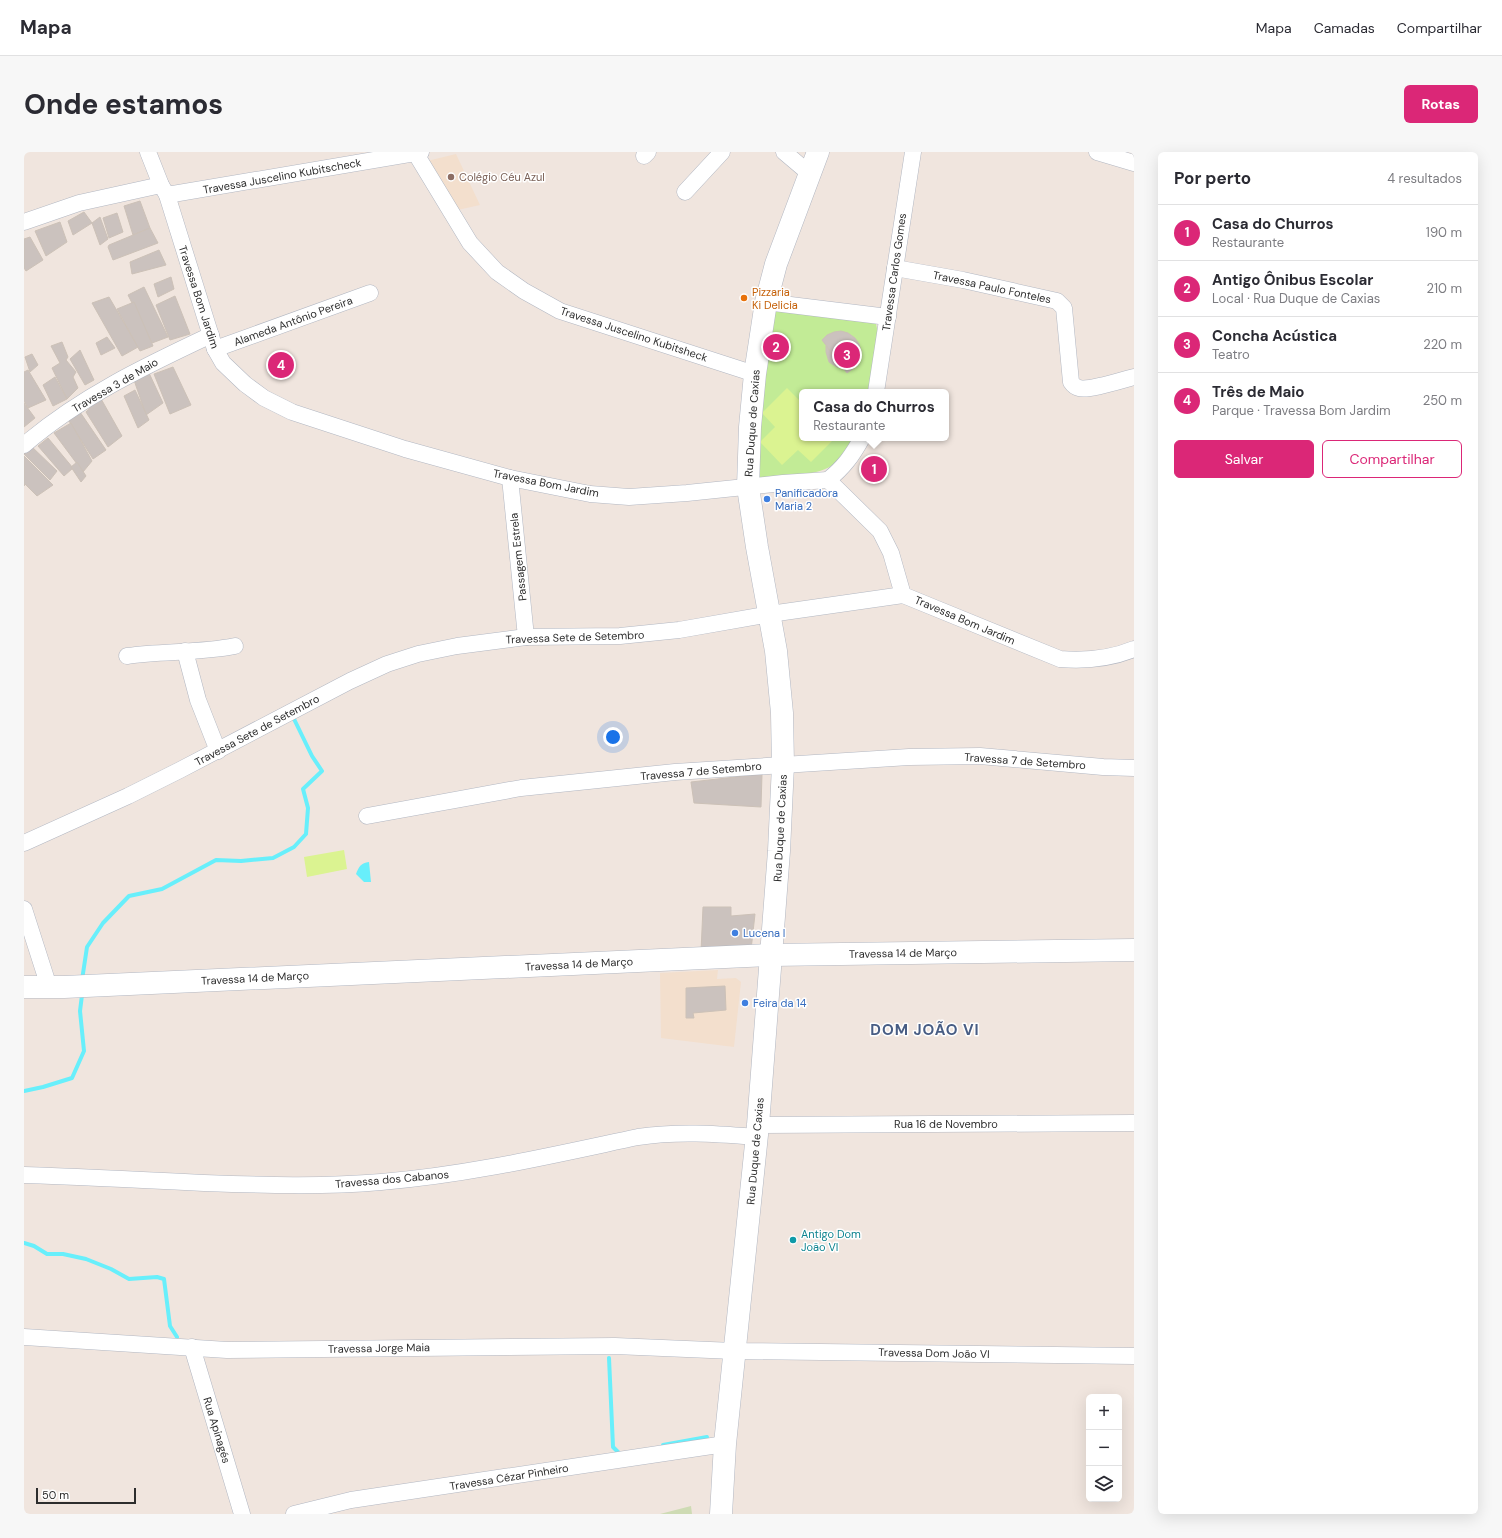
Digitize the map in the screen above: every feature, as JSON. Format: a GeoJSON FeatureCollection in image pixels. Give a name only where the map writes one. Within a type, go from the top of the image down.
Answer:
{"type":"FeatureCollection","features":[{"type":"Feature","properties":{"kind":"street","name":"Travessa Bom Jardim"},"geometry":{"type":"LineString","coordinates":[[148,152],[164,190],[213,342],[223,363],[245,384],[264,398],[292,412],[405,449],[510,478],[590,494],[629,497],[828,480],[880,531],[891,553],[903,595],[1060,659],[1098,659],[1134,649]]}},
{"type":"Feature","properties":{"kind":"street"},"geometry":{"type":"LineString","coordinates":[[685,192],[722,152]]}},
{"type":"Feature","properties":{"kind":"street"},"geometry":{"type":"LineString","coordinates":[[784,152],[810,174]]}},
{"type":"Feature","properties":{"kind":"street","name":"Travessa Carlos Gomes"},"geometry":{"type":"LineString","coordinates":[[876,389],[912,152]]}},
{"type":"Feature","properties":{"kind":"street"},"geometry":{"type":"LineString","coordinates":[[1097,152],[1134,163]]}},
{"type":"Feature","properties":{"kind":"street","name":"Travessa Juscelino Kubitscheck"},"geometry":{"type":"LineString","coordinates":[[24,222],[79,203],[419,153]]}},
{"type":"Feature","properties":{"kind":"street","name":"Travessa Juscelino Kubitsheck"},"geometry":{"type":"LineString","coordinates":[[419,153],[470,243],[497,272],[524,291],[560,311],[755,374]]}},
{"type":"Feature","properties":{"kind":"street","name":"Rua Duque de Caxias"},"geometry":{"type":"LineString","coordinates":[[721,1514],[725,1444],[757,1131],[771,955],[783,765],[780,686],[770,614],[757,547],[748,487],[750,427],[755,374],[766,302],[776,264],[810,174],[816,153]]}},
{"type":"Feature","properties":{"kind":"street","name":"Travessa Paulo Fonteles"},"geometry":{"type":"LineString","coordinates":[[895,268],[963,280],[1057,301],[1064,308],[1071,382],[1075,387],[1093,387],[1134,377]]}},
{"type":"Feature","properties":{"kind":"street","name":"Alameda Antônio Pereira"},"geometry":{"type":"LineString","coordinates":[[213,342],[370,293]]}},
{"type":"Feature","properties":{"kind":"street"},"geometry":{"type":"LineString","coordinates":[[766,302],[888,317]]}},
{"type":"Feature","properties":{"kind":"street","name":"Travessa 3 de Maio"},"geometry":{"type":"LineString","coordinates":[[24,445],[44,428],[86,400],[132,373],[213,342]]}},
{"type":"Feature","properties":{"kind":"street"},"geometry":{"type":"LineString","coordinates":[[828,480],[850,459],[860,441]]}},
{"type":"Feature","properties":{"kind":"street","name":"Passagem Estrela"},"geometry":{"type":"LineString","coordinates":[[510,478],[526,637]]}},
{"type":"Feature","properties":{"kind":"street","name":"Travessa Sete de Setembro"},"geometry":{"type":"LineString","coordinates":[[24,843],[128,796],[218,751],[350,680],[387,664],[418,654],[457,646],[526,637],[620,636],[651,634],[706,626],[770,614],[903,595]]}},
{"type":"Feature","properties":{"kind":"street"},"geometry":{"type":"LineString","coordinates":[[127,656],[210,650],[236,646]]}},
{"type":"Feature","properties":{"kind":"street"},"geometry":{"type":"LineString","coordinates":[[185,651],[198,700],[218,751]]}},
{"type":"Feature","properties":{"kind":"street","name":"Travessa 7 de Setembro"},"geometry":{"type":"LineString","coordinates":[[367,816],[521,788],[676,772],[908,757],[980,756],[1103,767],[1134,768]]}},
{"type":"Feature","properties":{"kind":"street"},"geometry":{"type":"LineString","coordinates":[[24,909],[49,987]]}},
{"type":"Feature","properties":{"kind":"street","name":"Travessa 14 de Março"},"geometry":{"type":"LineString","coordinates":[[24,987],[771,955],[1134,950]]}},
{"type":"Feature","properties":{"kind":"street","name":"Rua 16 de Novembro"},"geometry":{"type":"LineString","coordinates":[[757,1131],[1134,1122]]}},
{"type":"Feature","properties":{"kind":"street","name":"Travessa dos Cabanos"},"geometry":{"type":"LineString","coordinates":[[24,1175],[242,1184],[304,1185],[372,1182],[418,1178],[502,1166],[638,1137],[660,1134],[757,1131]]}},
{"type":"Feature","properties":{"kind":"street","name":"Travessa Jorge Maia"},"geometry":{"type":"LineString","coordinates":[[24,1337],[227,1350],[614,1346],[734,1351]]}},
{"type":"Feature","properties":{"kind":"street","name":"Rua Apinagés"},"geometry":{"type":"LineString","coordinates":[[192,1347],[242,1514]]}},
{"type":"Feature","properties":{"kind":"street","name":"Travessa Dom João VI"},"geometry":{"type":"LineString","coordinates":[[734,1351],[1134,1356]]}},
{"type":"Feature","properties":{"kind":"street","name":"Travessa Cézar Pinheiro"},"geometry":{"type":"LineString","coordinates":[[294,1514],[351,1500],[725,1444]]}},
{"type":"Feature","properties":{"kind":"shaded area","name":"Colégio Céu Azul"},"geometry":{"type":"Polygon","coordinates":[[[456,154],[480,205],[453,211],[427,161],[456,154]]]}},
{"type":"Feature","properties":{"kind":"shaded area"},"geometry":{"type":"Polygon","coordinates":[[[718,970],[717,979],[736,978],[741,982],[734,1047],[661,1038],[660,973],[718,970]]]}},
{"type":"Feature","properties":{"kind":"green space"},"geometry":{"type":"Polygon","coordinates":[[[773,311],[872,321],[876,324],[878,333],[869,389],[799,389],[799,441],[852,441],[840,459],[833,465],[823,470],[790,476],[757,478],[756,465],[773,311]]]}},
{"type":"Feature","properties":{"kind":"green space"},"geometry":{"type":"Polygon","coordinates":[[[787,388],[799,400],[799,441],[832,441],[811,462],[798,450],[782,465],[760,442],[775,427],[762,413],[787,388]]]}},
{"type":"Feature","properties":{"kind":"green space"},"geometry":{"type":"Polygon","coordinates":[[[344,850],[347,869],[307,877],[304,857],[344,850]]]}},
{"type":"Feature","properties":{"kind":"green space"},"geometry":{"type":"Polygon","coordinates":[[[691,1506],[692,1514],[660,1514],[691,1506]]]}},
{"type":"Feature","properties":{"kind":"water"},"geometry":{"type":"Polygon","coordinates":[[[369,862],[371,882],[364,882],[356,874],[361,865],[369,862]]]}},
{"type":"Feature","properties":{"kind":"building"},"geometry":{"type":"Polygon","coordinates":[[[140,201],[150,228],[133,235],[124,206],[140,201]]]}},
{"type":"Feature","properties":{"kind":"building"},"geometry":{"type":"Polygon","coordinates":[[[84,212],[92,223],[73,235],[68,221],[84,212]]]}},
{"type":"Feature","properties":{"kind":"building"},"geometry":{"type":"Polygon","coordinates":[[[117,213],[123,232],[109,238],[103,218],[117,213]]]}},
{"type":"Feature","properties":{"kind":"building"},"geometry":{"type":"Polygon","coordinates":[[[100,217],[108,239],[100,245],[92,223],[100,217]]]}},
{"type":"Feature","properties":{"kind":"building"},"geometry":{"type":"Polygon","coordinates":[[[60,222],[67,242],[46,256],[35,231],[60,222]]]}},
{"type":"Feature","properties":{"kind":"building"},"geometry":{"type":"Polygon","coordinates":[[[150,228],[158,243],[113,260],[108,247],[109,245],[150,228]]]}},
{"type":"Feature","properties":{"kind":"building"},"geometry":{"type":"Polygon","coordinates":[[[30,237],[43,260],[26,271],[24,268],[24,239],[30,237]]]}},
{"type":"Feature","properties":{"kind":"building"},"geometry":{"type":"Polygon","coordinates":[[[159,250],[166,265],[132,274],[130,262],[159,250]]]}},
{"type":"Feature","properties":{"kind":"building"},"geometry":{"type":"Polygon","coordinates":[[[171,277],[174,289],[158,297],[154,284],[171,277]]]}},
{"type":"Feature","properties":{"kind":"building"},"geometry":{"type":"Polygon","coordinates":[[[144,287],[168,337],[152,343],[128,295],[144,287]]]}},
{"type":"Feature","properties":{"kind":"building"},"geometry":{"type":"Polygon","coordinates":[[[175,296],[190,334],[170,340],[156,305],[175,296]]]}},
{"type":"Feature","properties":{"kind":"building"},"geometry":{"type":"Polygon","coordinates":[[[109,297],[138,347],[122,356],[92,303],[109,297]]]}},
{"type":"Feature","properties":{"kind":"building"},"geometry":{"type":"Polygon","coordinates":[[[134,302],[153,346],[140,351],[117,309],[134,302]]]}},
{"type":"Feature","properties":{"kind":"building"},"geometry":{"type":"Polygon","coordinates":[[[841,331],[848,333],[855,338],[861,351],[858,365],[847,373],[822,340],[827,335],[841,331]]]}},
{"type":"Feature","properties":{"kind":"building"},"geometry":{"type":"Polygon","coordinates":[[[107,337],[115,348],[101,355],[96,343],[107,337]]]}},
{"type":"Feature","properties":{"kind":"building"},"geometry":{"type":"Polygon","coordinates":[[[62,342],[68,357],[66,360],[76,372],[73,377],[78,388],[67,399],[52,368],[60,363],[51,346],[62,342]]]}},
{"type":"Feature","properties":{"kind":"building"},"geometry":{"type":"Polygon","coordinates":[[[826,346],[843,368],[837,367],[829,362],[826,346]]]}},
{"type":"Feature","properties":{"kind":"building"},"geometry":{"type":"Polygon","coordinates":[[[80,350],[94,380],[85,385],[70,359],[80,350]]]}},
{"type":"Feature","properties":{"kind":"building"},"geometry":{"type":"Polygon","coordinates":[[[32,354],[38,365],[30,372],[25,357],[32,354]]]}},
{"type":"Feature","properties":{"kind":"building"},"geometry":{"type":"Polygon","coordinates":[[[173,367],[191,405],[170,414],[154,374],[173,367]]]}},
{"type":"Feature","properties":{"kind":"building"},"geometry":{"type":"Polygon","coordinates":[[[28,370],[46,400],[28,408],[24,401],[24,372],[28,370]]]}},
{"type":"Feature","properties":{"kind":"building"},"geometry":{"type":"Polygon","coordinates":[[[149,373],[163,403],[146,415],[134,380],[149,373]]]}},
{"type":"Feature","properties":{"kind":"building"},"geometry":{"type":"Polygon","coordinates":[[[55,377],[67,399],[53,406],[43,385],[55,377]]]}},
{"type":"Feature","properties":{"kind":"building"},"geometry":{"type":"Polygon","coordinates":[[[135,390],[149,420],[138,428],[124,396],[135,390]]]}},
{"type":"Feature","properties":{"kind":"building"},"geometry":{"type":"Polygon","coordinates":[[[100,397],[122,436],[108,447],[86,412],[100,397]]]}},
{"type":"Feature","properties":{"kind":"building"},"geometry":{"type":"Polygon","coordinates":[[[24,403],[35,418],[24,427],[24,403]]]}},
{"type":"Feature","properties":{"kind":"building"},"geometry":{"type":"Polygon","coordinates":[[[80,412],[106,450],[93,459],[69,421],[80,412]]]}},
{"type":"Feature","properties":{"kind":"building"},"geometry":{"type":"Polygon","coordinates":[[[71,423],[92,461],[83,472],[54,433],[71,423]]]}},
{"type":"Feature","properties":{"kind":"building"},"geometry":{"type":"Polygon","coordinates":[[[48,438],[73,468],[64,476],[38,446],[48,438]]]}},
{"type":"Feature","properties":{"kind":"building"},"geometry":{"type":"Polygon","coordinates":[[[30,445],[57,471],[50,480],[24,454],[30,445]]]}},
{"type":"Feature","properties":{"kind":"building"},"geometry":{"type":"Polygon","coordinates":[[[24,456],[53,485],[37,496],[25,484],[24,486],[24,456]]]}},
{"type":"Feature","properties":{"kind":"building"},"geometry":{"type":"Polygon","coordinates":[[[77,462],[86,476],[81,482],[71,467],[77,462]]]}},
{"type":"Feature","properties":{"kind":"building"},"geometry":{"type":"Polygon","coordinates":[[[762,774],[761,807],[694,803],[691,782],[762,774]]]}},
{"type":"Feature","properties":{"kind":"building"},"geometry":{"type":"Polygon","coordinates":[[[703,907],[731,907],[731,916],[755,914],[751,950],[701,952],[703,907]]]}},
{"type":"Feature","properties":{"kind":"building"},"geometry":{"type":"Polygon","coordinates":[[[725,986],[726,1010],[693,1013],[694,1018],[686,1018],[686,988],[725,986]]]}},
{"type":"Feature","properties":{"kind":"waterway"},"geometry":{"type":"LineString","coordinates":[[82,980],[87,947],[103,923],[129,896],[162,889],[216,860],[241,861],[273,858],[294,847],[306,834],[308,808],[303,789],[322,771],[312,756],[294,719]]}},
{"type":"Feature","properties":{"kind":"waterway"},"geometry":{"type":"LineString","coordinates":[[24,1091],[72,1078],[84,1051],[80,1011],[82,995]]}},
{"type":"Feature","properties":{"kind":"waterway"},"geometry":{"type":"LineString","coordinates":[[24,1243],[34,1246],[47,1254],[63,1254],[86,1259],[111,1269],[129,1279],[157,1277],[164,1279],[170,1326],[177,1337]]}},
{"type":"Feature","properties":{"kind":"waterway"},"geometry":{"type":"LineString","coordinates":[[609,1358],[613,1447],[619,1453],[623,1453]]}},
{"type":"Feature","properties":{"kind":"waterway"},"geometry":{"type":"LineString","coordinates":[[663,1445],[707,1437]]}},
{"type":"Feature","properties":{"kind":"place","name":"Colégio Céu Azul"},"geometry":{"type":"Point","coordinates":[451,177]}},
{"type":"Feature","properties":{"kind":"place","name":"Pizzaria Ki Delicia"},"geometry":{"type":"Point","coordinates":[744,298]}},
{"type":"Feature","properties":{"kind":"place","name":"Antigo Ônibus Escolar"},"geometry":{"type":"Point","coordinates":[776,347]}},
{"type":"Feature","properties":{"kind":"place","name":"Concha Acústica"},"geometry":{"type":"Point","coordinates":[847,355]}},
{"type":"Feature","properties":{"kind":"place","name":"Três de Maio"},"geometry":{"type":"Point","coordinates":[281,365]}},
{"type":"Feature","properties":{"kind":"place","name":"Casa do Churros"},"geometry":{"type":"Point","coordinates":[874,469]}},
{"type":"Feature","properties":{"kind":"place","name":"Panificadora Maria 2"},"geometry":{"type":"Point","coordinates":[767,499]}},
{"type":"Feature","properties":{"kind":"place","name":"Lucena I"},"geometry":{"type":"Point","coordinates":[735,933]}},
{"type":"Feature","properties":{"kind":"place","name":"Feira da 14"},"geometry":{"type":"Point","coordinates":[745,1003]}},
{"type":"Feature","properties":{"kind":"place","name":"Antigo Dom João VI"},"geometry":{"type":"Point","coordinates":[793,1240]}},
{"type":"Feature","properties":{"kind":"district","name":"DOM JOÃO VI"},"geometry":{"type":"Point","coordinates":[925,1030]}}]}
